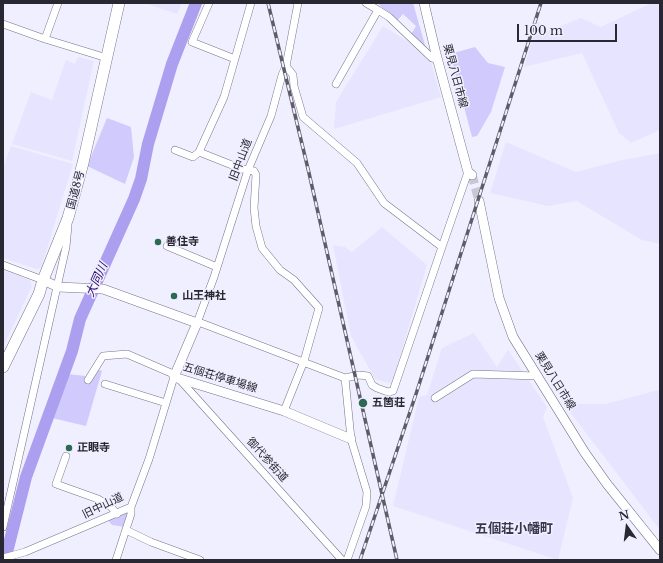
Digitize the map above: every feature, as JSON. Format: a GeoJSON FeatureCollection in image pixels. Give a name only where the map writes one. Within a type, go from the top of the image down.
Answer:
{"type":"FeatureCollection","features":[{"type":"Feature","properties":{"kind":"highway","name":"国道8号"},"geometry":{"type":"LineString","coordinates":[[3,367],[39,294],[43,280],[68,218],[83,163],[119,3]]}},
{"type":"Feature","properties":{"kind":"main road","name":"栗見八日市線"},"geometry":{"type":"LineString","coordinates":[[424,3],[437,59],[470,173]]}},
{"type":"Feature","properties":{"kind":"main road","name":"栗見八日市線"},"geometry":{"type":"LineString","coordinates":[[479,201],[499,298],[513,337],[585,453],[607,484],[660,550]]}},
{"type":"Feature","properties":{"kind":"main road"},"geometry":{"type":"LineString","coordinates":[[43,280],[58,287],[103,289],[197,323]]}},
{"type":"Feature","properties":{"kind":"main road","name":"五個荘停車場線"},"geometry":{"type":"LineString","coordinates":[[197,323],[174,377],[284,411],[351,439]]}},
{"type":"Feature","properties":{"kind":"street"},"geometry":{"type":"LineString","coordinates":[[209,3],[192,42],[235,59]]}},
{"type":"Feature","properties":{"kind":"street"},"geometry":{"type":"LineString","coordinates":[[175,150],[194,157],[199,152],[224,97],[251,3]]}},
{"type":"Feature","properties":{"kind":"street","name":"旧中山道"},"geometry":{"type":"LineString","coordinates":[[197,323],[217,267],[248,170],[271,116],[282,75],[286,66],[298,3]]}},
{"type":"Feature","properties":{"kind":"street"},"geometry":{"type":"LineString","coordinates":[[366,3],[389,17],[432,58],[437,59]]}},
{"type":"Feature","properties":{"kind":"street"},"geometry":{"type":"LineString","coordinates":[[45,39],[56,4]]}},
{"type":"Feature","properties":{"kind":"street"},"geometry":{"type":"LineString","coordinates":[[336,84],[378,10]]}},
{"type":"Feature","properties":{"kind":"street"},"geometry":{"type":"LineString","coordinates":[[3,24],[45,39],[107,58]]}},
{"type":"Feature","properties":{"kind":"street"},"geometry":{"type":"LineString","coordinates":[[286,66],[293,75],[294,86],[303,118],[357,163],[384,203],[442,247]]}},
{"type":"Feature","properties":{"kind":"street"},"geometry":{"type":"LineString","coordinates":[[199,152],[254,171],[256,175],[254,208],[256,226],[262,248],[280,270],[294,280],[319,308],[304,362],[284,411]]}},
{"type":"Feature","properties":{"kind":"street"},"geometry":{"type":"LineString","coordinates":[[197,323],[201,323],[345,378],[364,375],[368,376],[372,385],[388,392],[393,392],[442,247],[470,173]]}},
{"type":"Feature","properties":{"kind":"street"},"geometry":{"type":"LineString","coordinates":[[3,526],[58,287],[66,247],[68,218]]}},
{"type":"Feature","properties":{"kind":"street"},"geometry":{"type":"LineString","coordinates":[[166,246],[217,267]]}},
{"type":"Feature","properties":{"kind":"street"},"geometry":{"type":"LineString","coordinates":[[3,264],[43,280]]}},
{"type":"Feature","properties":{"kind":"street","name":"御代参街道"},"geometry":{"type":"LineString","coordinates":[[88,380],[103,356],[127,354],[171,373],[180,381],[342,560]]}},
{"type":"Feature","properties":{"kind":"street"},"geometry":{"type":"LineString","coordinates":[[435,398],[473,374],[538,376]]}},
{"type":"Feature","properties":{"kind":"street","name":"旧中山道"},"geometry":{"type":"LineString","coordinates":[[3,558],[13,556],[118,514],[131,507],[149,459],[174,377]]}},
{"type":"Feature","properties":{"kind":"street"},"geometry":{"type":"LineString","coordinates":[[345,378],[351,439],[367,492],[366,506],[347,560]]}},
{"type":"Feature","properties":{"kind":"street"},"geometry":{"type":"LineString","coordinates":[[105,384],[166,403]]}},
{"type":"Feature","properties":{"kind":"street"},"geometry":{"type":"LineString","coordinates":[[66,456],[56,484],[98,499],[111,507],[118,514]]}},
{"type":"Feature","properties":{"kind":"street"},"geometry":{"type":"LineString","coordinates":[[116,560],[126,530],[131,507]]}},
{"type":"Feature","properties":{"kind":"street"},"geometry":{"type":"LineString","coordinates":[[126,530],[151,542],[200,560]]}},
{"type":"Feature","properties":{"kind":"shaded area"},"geometry":{"type":"Polygon","coordinates":[[[144,3],[182,3],[177,14],[144,3]]]}},
{"type":"Feature","properties":{"kind":"shaded area"},"geometry":{"type":"Polygon","coordinates":[[[378,3],[413,3],[427,52],[410,36],[416,26],[403,14],[395,23],[378,3]]]}},
{"type":"Feature","properties":{"kind":"shaded area"},"geometry":{"type":"Polygon","coordinates":[[[651,3],[660,3],[660,130],[631,143],[619,133],[582,53],[524,67],[538,21],[545,32],[581,18],[601,27],[651,3]]]}},
{"type":"Feature","properties":{"kind":"shaded area"},"geometry":{"type":"Polygon","coordinates":[[[383,26],[429,55],[441,97],[334,129],[336,102],[383,26]]]}},
{"type":"Feature","properties":{"kind":"shaded area"},"geometry":{"type":"Polygon","coordinates":[[[475,47],[488,63],[505,67],[491,112],[477,136],[472,137],[450,54],[475,47]]]}},
{"type":"Feature","properties":{"kind":"shaded area"},"geometry":{"type":"Polygon","coordinates":[[[78,57],[94,61],[72,161],[12,144],[31,92],[52,100],[66,60],[75,64],[78,57]]]}},
{"type":"Feature","properties":{"kind":"shaded area"},"geometry":{"type":"Polygon","coordinates":[[[107,118],[131,127],[134,157],[125,184],[87,166],[107,118]]]}},
{"type":"Feature","properties":{"kind":"shaded area"},"geometry":{"type":"Polygon","coordinates":[[[506,142],[576,172],[618,161],[660,153],[660,244],[642,240],[577,201],[548,206],[490,193],[506,142]]]}},
{"type":"Feature","properties":{"kind":"shaded area"},"geometry":{"type":"Polygon","coordinates":[[[11,146],[73,164],[41,268],[36,269],[3,258],[3,168],[11,146]]]}},
{"type":"Feature","properties":{"kind":"shaded area"},"geometry":{"type":"Polygon","coordinates":[[[382,227],[427,265],[392,384],[375,379],[351,336],[333,245],[345,247],[352,252],[382,227]]]}},
{"type":"Feature","properties":{"kind":"shaded area"},"geometry":{"type":"Polygon","coordinates":[[[3,269],[30,280],[32,286],[3,347],[3,269]]]}},
{"type":"Feature","properties":{"kind":"shaded area"},"geometry":{"type":"Polygon","coordinates":[[[474,333],[497,367],[508,350],[547,407],[543,417],[573,498],[558,560],[393,506],[419,397],[427,395],[442,348],[474,333]]]}},
{"type":"Feature","properties":{"kind":"shaded area"},"geometry":{"type":"Polygon","coordinates":[[[97,369],[102,371],[86,426],[52,418],[68,374],[85,376],[89,381],[97,369]]]}},
{"type":"Feature","properties":{"kind":"shaded area"},"geometry":{"type":"Polygon","coordinates":[[[660,390],[660,530],[564,404],[606,404],[660,390]]]}},
{"type":"Feature","properties":{"kind":"shaded area"},"geometry":{"type":"Polygon","coordinates":[[[127,513],[129,515],[125,527],[112,525],[108,520],[127,513]]]}},
{"type":"Feature","properties":{"kind":"waterway","name":"大同川"},"geometry":{"type":"LineString","coordinates":[[5,560],[26,477],[72,351],[80,319],[134,199],[141,179],[148,144],[172,64],[196,3]]}},
{"type":"Feature","properties":{"kind":"tunnel"},"geometry":{"type":"LineString","coordinates":[[472,175],[479,201]]}},
{"type":"Feature","properties":{"kind":"railway"},"geometry":{"type":"LineString","coordinates":[[268,3],[309,173],[397,560]]}},
{"type":"Feature","properties":{"kind":"railway"},"geometry":{"type":"LineString","coordinates":[[360,560],[416,394],[541,3]]}},
{"type":"Feature","properties":{"kind":"place","name":"善住寺"},"geometry":{"type":"Point","coordinates":[158,242]}},
{"type":"Feature","properties":{"kind":"place","name":"山王神社"},"geometry":{"type":"Point","coordinates":[174,296]}},
{"type":"Feature","properties":{"kind":"place","name":"五箇荘"},"geometry":{"type":"Point","coordinates":[363,403]}},
{"type":"Feature","properties":{"kind":"place","name":"正眼寺"},"geometry":{"type":"Point","coordinates":[69,448]}},
{"type":"Feature","properties":{"kind":"district","name":"五個荘小幡町"},"geometry":{"type":"Point","coordinates":[514,529]}}]}
